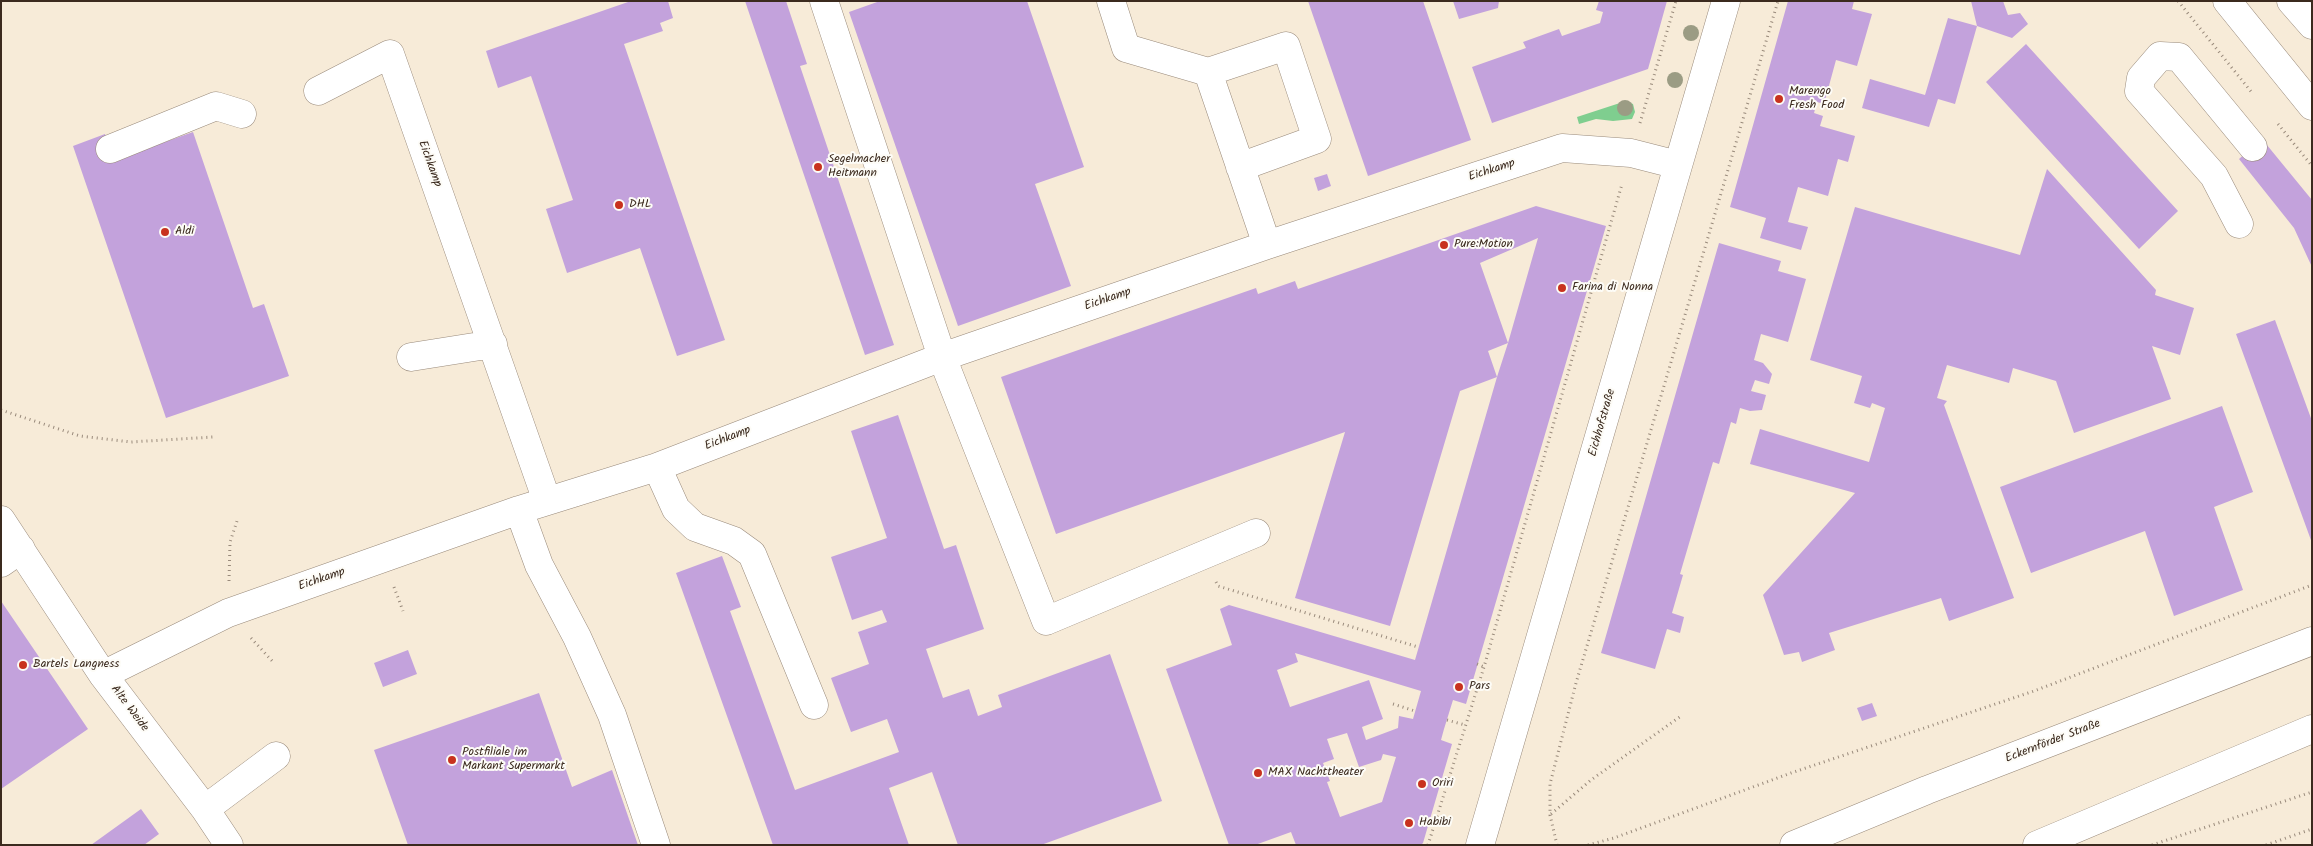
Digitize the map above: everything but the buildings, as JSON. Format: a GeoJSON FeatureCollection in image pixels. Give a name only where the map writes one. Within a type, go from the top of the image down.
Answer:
{"type":"FeatureCollection","features":[{"type":"Feature","properties":{"kind":"main road"},"geometry":{"type":"LineString","coordinates":[[824,1],[942,357],[1046,622],[1256,533]]}},
{"type":"Feature","properties":{"kind":"main road"},"geometry":{"type":"LineString","coordinates":[[1111,1],[1126,48],[1208,72],[1286,46],[1317,139],[1240,166]]}},
{"type":"Feature","properties":{"kind":"main road","name":"Eichhofstraße"},"geometry":{"type":"LineString","coordinates":[[1480,845],[1726,1]]}},
{"type":"Feature","properties":{"kind":"main road"},"geometry":{"type":"LineString","coordinates":[[2227,1],[2312,106]]}},
{"type":"Feature","properties":{"kind":"main road"},"geometry":{"type":"LineString","coordinates":[[2292,1],[2312,25]]}},
{"type":"Feature","properties":{"kind":"main road","name":"Eichkamp"},"geometry":{"type":"LineString","coordinates":[[318,92],[390,54],[547,502]]}},
{"type":"Feature","properties":{"kind":"main road"},"geometry":{"type":"LineString","coordinates":[[2239,224],[2214,176],[2139,91],[2141,78],[2160,56],[2179,57],[2253,147]]}},
{"type":"Feature","properties":{"kind":"main road"},"geometry":{"type":"LineString","coordinates":[[1208,72],[1267,245]]}},
{"type":"Feature","properties":{"kind":"main road"},"geometry":{"type":"LineString","coordinates":[[110,148],[216,106],[242,114]]}},
{"type":"Feature","properties":{"kind":"main road","name":"Eichkamp"},"geometry":{"type":"LineString","coordinates":[[103,675],[228,613],[519,510],[657,467],[942,357],[1267,245],[1562,148],[1631,153],[1678,165]]}},
{"type":"Feature","properties":{"kind":"main road"},"geometry":{"type":"LineString","coordinates":[[411,358],[493,344]]}},
{"type":"Feature","properties":{"kind":"main road"},"geometry":{"type":"LineString","coordinates":[[657,467],[676,509],[695,527],[734,542],[752,554],[814,705]]}},
{"type":"Feature","properties":{"kind":"main road"},"geometry":{"type":"LineString","coordinates":[[519,510],[539,565],[577,637],[612,715],[656,845]]}},
{"type":"Feature","properties":{"kind":"main road","name":"Alte Weide"},"geometry":{"type":"LineString","coordinates":[[1,520],[11,556],[206,809],[229,845]]}},
{"type":"Feature","properties":{"kind":"main road","name":"Eckernförder Straße"},"geometry":{"type":"LineString","coordinates":[[1810,842],[1927,790],[2312,641]]}},
{"type":"Feature","properties":{"kind":"main road"},"geometry":{"type":"LineString","coordinates":[[2037,845],[2312,729]]}},
{"type":"Feature","properties":{"kind":"main road"},"geometry":{"type":"LineString","coordinates":[[206,809],[276,756]]}},
{"type":"Feature","properties":{"kind":"path"},"geometry":{"type":"LineString","coordinates":[[1428,845],[1484,667],[1676,1]]}},
{"type":"Feature","properties":{"kind":"path"},"geometry":{"type":"LineString","coordinates":[[1557,845],[1550,815],[1550,784],[1576,683],[1778,1]]}},
{"type":"Feature","properties":{"kind":"path"},"geometry":{"type":"LineString","coordinates":[[2178,1],[2257,98]]}},
{"type":"Feature","properties":{"kind":"path"},"geometry":{"type":"LineString","coordinates":[[2275,121],[2312,166]]}},
{"type":"Feature","properties":{"kind":"path"},"geometry":{"type":"LineString","coordinates":[[1,410],[80,436],[131,442],[213,437]]}},
{"type":"Feature","properties":{"kind":"path"},"geometry":{"type":"LineString","coordinates":[[1207,553],[1218,586],[1418,647]]}},
{"type":"Feature","properties":{"kind":"path"},"geometry":{"type":"LineString","coordinates":[[1588,845],[1614,838],[1791,773],[2034,691],[2312,585]]}},
{"type":"Feature","properties":{"kind":"path"},"geometry":{"type":"LineString","coordinates":[[1477,664],[1484,667]]}},
{"type":"Feature","properties":{"kind":"path"},"geometry":{"type":"LineString","coordinates":[[1393,704],[1415,711]]}},
{"type":"Feature","properties":{"kind":"path"},"geometry":{"type":"LineString","coordinates":[[1550,815],[1591,780],[1681,716]]}},
{"type":"Feature","properties":{"kind":"path"},"geometry":{"type":"LineString","coordinates":[[1447,720],[1465,725]]}},
{"type":"Feature","properties":{"kind":"path"},"geometry":{"type":"LineString","coordinates":[[2152,845],[2312,792]]}},
{"type":"Feature","properties":{"kind":"path"},"geometry":{"type":"LineString","coordinates":[[2266,845],[2312,829]]}},
{"type":"Feature","properties":{"kind":"green space"},"geometry":{"type":"Polygon","coordinates":[[[1626,101],[1633,104],[1635,112],[1632,119],[1613,121],[1596,119],[1579,124],[1577,117],[1626,101]]]}},
{"type":"Feature","properties":{"kind":"place","name":"Marengo Fresh Food"},"geometry":{"type":"Point","coordinates":[1779,99]}},
{"type":"Feature","properties":{"kind":"place","name":"Segelmacher Heitmann"},"geometry":{"type":"Point","coordinates":[818,167]}},
{"type":"Feature","properties":{"kind":"place","name":"DHL"},"geometry":{"type":"Point","coordinates":[619,205]}},
{"type":"Feature","properties":{"kind":"place","name":"Aldi"},"geometry":{"type":"Point","coordinates":[165,232]}},
{"type":"Feature","properties":{"kind":"place","name":"Pure:Motion"},"geometry":{"type":"Point","coordinates":[1444,245]}},
{"type":"Feature","properties":{"kind":"place","name":"Farina di Nonna"},"geometry":{"type":"Point","coordinates":[1562,288]}},
{"type":"Feature","properties":{"kind":"place","name":"Bartels Langness"},"geometry":{"type":"Point","coordinates":[23,665]}},
{"type":"Feature","properties":{"kind":"place","name":"Pars"},"geometry":{"type":"Point","coordinates":[1459,687]}},
{"type":"Feature","properties":{"kind":"place","name":"Postfiliale im Markant Supermarkt"},"geometry":{"type":"Point","coordinates":[452,760]}},
{"type":"Feature","properties":{"kind":"place","name":"MAX Nachttheater"},"geometry":{"type":"Point","coordinates":[1258,773]}},
{"type":"Feature","properties":{"kind":"place","name":"Oriri"},"geometry":{"type":"Point","coordinates":[1422,784]}},
{"type":"Feature","properties":{"kind":"place","name":"Habibi"},"geometry":{"type":"Point","coordinates":[1409,823]}}]}
